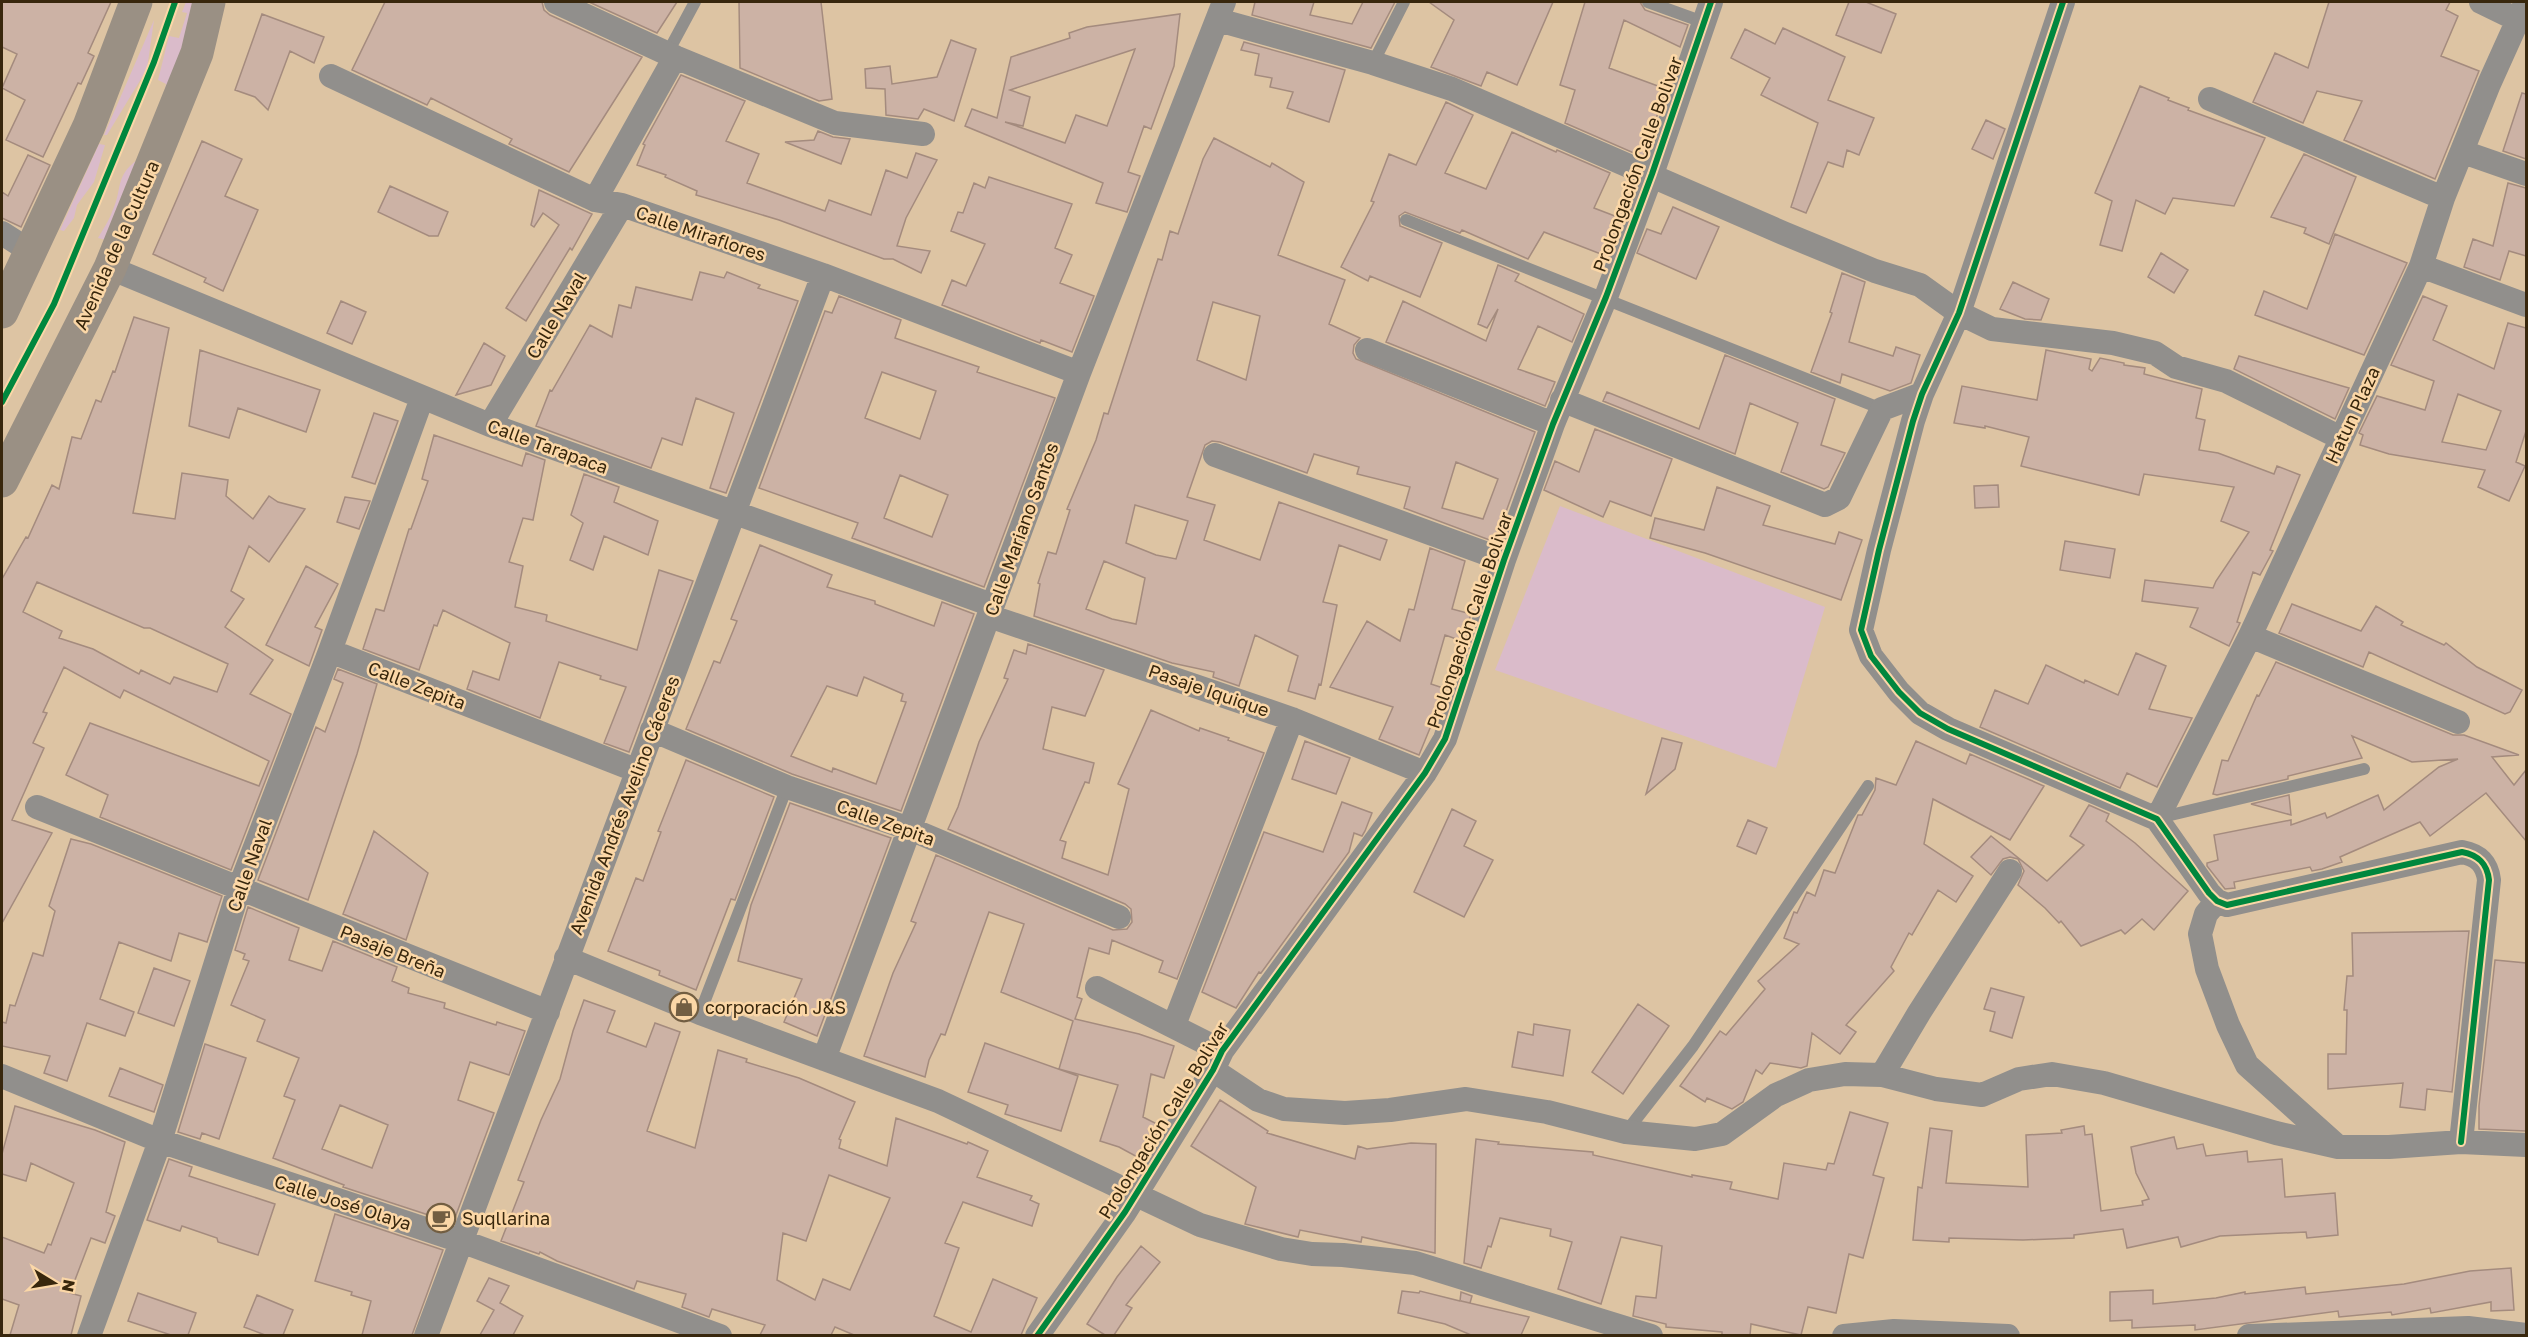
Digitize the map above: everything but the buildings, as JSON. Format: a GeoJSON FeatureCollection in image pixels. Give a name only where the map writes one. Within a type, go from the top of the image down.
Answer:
{"type":"FeatureCollection","features":[{"type":"Feature","properties":{"kind":"highway"},"geometry":{"type":"LineString","coordinates":[[2,312],[90,126],[136,2]]}},
{"type":"Feature","properties":{"kind":"highway","name":"Avenida de la Cultura"},"geometry":{"type":"LineString","coordinates":[[2,481],[110,268],[197,53],[209,2]]}},
{"type":"Feature","properties":{"kind":"street"},"geometry":{"type":"LineString","coordinates":[[556,2],[671,56],[835,123],[923,134]]}},
{"type":"Feature","properties":{"kind":"street"},"geometry":{"type":"LineString","coordinates":[[2063,2],[1959,313],[1922,394],[1913,421],[1861,630],[1871,656],[1899,692],[1920,713],[1948,729],[2157,819],[2209,894],[2217,901],[2227,905],[2462,852],[2473,854],[2481,860],[2487,869],[2489,880],[2461,1142]]}},
{"type":"Feature","properties":{"kind":"street"},"geometry":{"type":"LineString","coordinates":[[2481,2],[2522,11]]}},
{"type":"Feature","properties":{"kind":"street"},"geometry":{"type":"LineString","coordinates":[[1221,11],[1452,89],[1652,174],[1783,233],[1875,271],[1920,285],[1959,313],[1992,329],[2041,337],[2113,343],[2155,353],[2176,367],[2226,381],[2341,438]]}},
{"type":"Feature","properties":{"kind":"street","name":"Calle Mariano Santos"},"geometry":{"type":"LineString","coordinates":[[824,1059],[1079,373],[1221,11]]}},
{"type":"Feature","properties":{"kind":"street","name":"Hatun Plaza"},"geometry":{"type":"LineString","coordinates":[[2157,819],[2250,636],[2421,266],[2443,198],[2489,84],[2522,11]]}},
{"type":"Feature","properties":{"kind":"street","name":"Prolongación Calle Bolivar"},"geometry":{"type":"LineString","coordinates":[[1037,1335],[1125,1212],[1217,1060],[1425,773],[1445,739],[1504,560],[1553,424],[1606,297],[1652,174],[1707,12]]}},
{"type":"Feature","properties":{"kind":"street"},"geometry":{"type":"LineString","coordinates":[[595,200],[671,56]]}},
{"type":"Feature","properties":{"kind":"street","name":"Calle Miraflores"},"geometry":{"type":"LineString","coordinates":[[331,76],[595,200],[622,206],[823,275],[1079,373]]}},
{"type":"Feature","properties":{"kind":"street"},"geometry":{"type":"LineString","coordinates":[[2210,99],[2443,198]]}},
{"type":"Feature","properties":{"kind":"street"},"geometry":{"type":"LineString","coordinates":[[2463,152],[2526,174]]}},
{"type":"Feature","properties":{"kind":"street","name":"Calle Naval"},"geometry":{"type":"LineString","coordinates":[[489,425],[622,206]]}},
{"type":"Feature","properties":{"kind":"street"},"geometry":{"type":"LineString","coordinates":[[2,233],[30,251]]}},
{"type":"Feature","properties":{"kind":"street"},"geometry":{"type":"LineString","coordinates":[[2421,266],[2526,305]]}},
{"type":"Feature","properties":{"kind":"street","name":"Calle Tarapaca"},"geometry":{"type":"LineString","coordinates":[[110,268],[489,425],[734,513],[991,610]]}},
{"type":"Feature","properties":{"kind":"street","name":"Avenida Andrés Avelino Cáceres"},"geometry":{"type":"LineString","coordinates":[[426,1335],[823,275]]}},
{"type":"Feature","properties":{"kind":"street"},"geometry":{"type":"LineString","coordinates":[[1367,350],[1553,424]]}},
{"type":"Feature","properties":{"kind":"street"},"geometry":{"type":"LineString","coordinates":[[1562,400],[1825,505],[1839,498],[1882,409],[1922,394]]}},
{"type":"Feature","properties":{"kind":"street","name":"Calle Naval"},"geometry":{"type":"LineString","coordinates":[[89,1335],[160,1141],[239,889],[330,651],[422,398]]}},
{"type":"Feature","properties":{"kind":"street"},"geometry":{"type":"LineString","coordinates":[[1215,455],[1504,560]]}},
{"type":"Feature","properties":{"kind":"street","name":"Pasaje Iquique"},"geometry":{"type":"LineString","coordinates":[[991,610],[1292,719],[1425,773]]}},
{"type":"Feature","properties":{"kind":"street"},"geometry":{"type":"LineString","coordinates":[[2250,636],[2458,722]]}},
{"type":"Feature","properties":{"kind":"street","name":"Calle Zepita"},"geometry":{"type":"LineString","coordinates":[[330,651],[638,771]]}},
{"type":"Feature","properties":{"kind":"street"},"geometry":{"type":"LineString","coordinates":[[1174,1025],[1292,719]]}},
{"type":"Feature","properties":{"kind":"street","name":"Calle Zepita"},"geometry":{"type":"LineString","coordinates":[[652,730],[787,787],[910,829],[1119,917]]}},
{"type":"Feature","properties":{"kind":"street","name":"Pasaje Breña"},"geometry":{"type":"LineString","coordinates":[[37,807],[548,1012]]}},
{"type":"Feature","properties":{"kind":"street"},"geometry":{"type":"LineString","coordinates":[[1882,1075],[1919,1012],[2010,871]]}},
{"type":"Feature","properties":{"kind":"street"},"geometry":{"type":"LineString","coordinates":[[2217,901],[2206,914],[2200,934],[2207,969],[2228,1025],[2247,1065],[2338,1147]]}},
{"type":"Feature","properties":{"kind":"street"},"geometry":{"type":"LineString","coordinates":[[566,958],[700,1013],[938,1101],[1200,1225],[1281,1249],[1415,1263],[1652,1335]]}},
{"type":"Feature","properties":{"kind":"street"},"geometry":{"type":"LineString","coordinates":[[1097,988],[1174,1025],[1217,1060],[1258,1100],[1284,1109],[1346,1113],[1390,1110],[1466,1099],[1547,1112],[1626,1132],[1695,1139],[1722,1134],[1776,1095],[1809,1080],[1845,1074],[1882,1075],[1936,1089],[1982,1095],[2034,1075],[2079,1077],[2276,1133],[2338,1147],[2389,1147],[2461,1142],[2526,1145]]}},
{"type":"Feature","properties":{"kind":"street","name":"Calle José Olaya"},"geometry":{"type":"LineString","coordinates":[[2,1076],[160,1141],[461,1241],[720,1335]]}},
{"type":"Feature","properties":{"kind":"street"},"geometry":{"type":"LineString","coordinates":[[2249,1335],[2468,1328],[2526,1335]]}},
{"type":"Feature","properties":{"kind":"street"},"geometry":{"type":"LineString","coordinates":[[1844,1335],[1894,1331],[2008,1335]]}},
{"type":"Feature","properties":{"kind":"lane"},"geometry":{"type":"LineString","coordinates":[[671,56],[694,2]]}},
{"type":"Feature","properties":{"kind":"lane"},"geometry":{"type":"LineString","coordinates":[[1373,63],[1404,2]]}},
{"type":"Feature","properties":{"kind":"lane"},"geometry":{"type":"LineString","coordinates":[[1648,2],[1707,12]]}},
{"type":"Feature","properties":{"kind":"lane"},"geometry":{"type":"LineString","coordinates":[[1406,220],[1606,297],[1882,409]]}},
{"type":"Feature","properties":{"kind":"lane"},"geometry":{"type":"LineString","coordinates":[[2157,819],[2364,769]]}},
{"type":"Feature","properties":{"kind":"lane"},"geometry":{"type":"LineString","coordinates":[[1626,1132],[1693,1046],[1868,786]]}},
{"type":"Feature","properties":{"kind":"lane"},"geometry":{"type":"LineString","coordinates":[[700,1013],[787,787]]}},
{"type":"Feature","properties":{"kind":"shaded area"},"geometry":{"type":"Polygon","coordinates":[[[186,2],[203,2],[161,110],[166,84],[158,80],[169,36],[179,38],[187,13],[182,12],[186,2]]]}},
{"type":"Feature","properties":{"kind":"shaded area"},"geometry":{"type":"Polygon","coordinates":[[[154,20],[147,69],[107,135],[104,135],[154,20]]]}},
{"type":"Feature","properties":{"kind":"shaded area"},"geometry":{"type":"Polygon","coordinates":[[[99,144],[105,145],[94,182],[77,205],[74,218],[64,231],[60,230],[99,144]]]}},
{"type":"Feature","properties":{"kind":"shaded area"},"geometry":{"type":"Polygon","coordinates":[[[143,156],[106,240],[98,238],[116,203],[123,175],[143,156]]]}},
{"type":"Feature","properties":{"kind":"shaded area"},"geometry":{"type":"Polygon","coordinates":[[[1560,506],[1825,607],[1776,768],[1495,670],[1560,506]]]}},
{"type":"Feature","properties":{"kind":"cycle path"},"geometry":{"type":"LineString","coordinates":[[2,402],[54,304],[154,62],[175,2]]}},
{"type":"Feature","properties":{"kind":"cycle path"},"geometry":{"type":"LineString","coordinates":[[1037,1336],[1125,1212],[1213,1070],[1222,1051],[1425,773],[1445,739],[1504,560],[1553,424],[1606,297],[1652,174],[1711,2]]}},
{"type":"Feature","properties":{"kind":"cycle path"},"geometry":{"type":"LineString","coordinates":[[2063,2],[1959,313],[1922,394],[1913,421],[1879,550],[1861,630],[1871,656],[1899,692],[1920,713],[1948,729],[2157,819],[2209,893],[2217,901],[2227,905],[2462,852],[2473,855],[2481,861],[2489,880],[2461,1142]]}},
{"type":"Feature","properties":{"kind":"place","name":"corporación J&S"},"geometry":{"type":"Point","coordinates":[684,1007]}},
{"type":"Feature","properties":{"kind":"place","name":"Suqllarina"},"geometry":{"type":"Point","coordinates":[441,1218]}}]}
